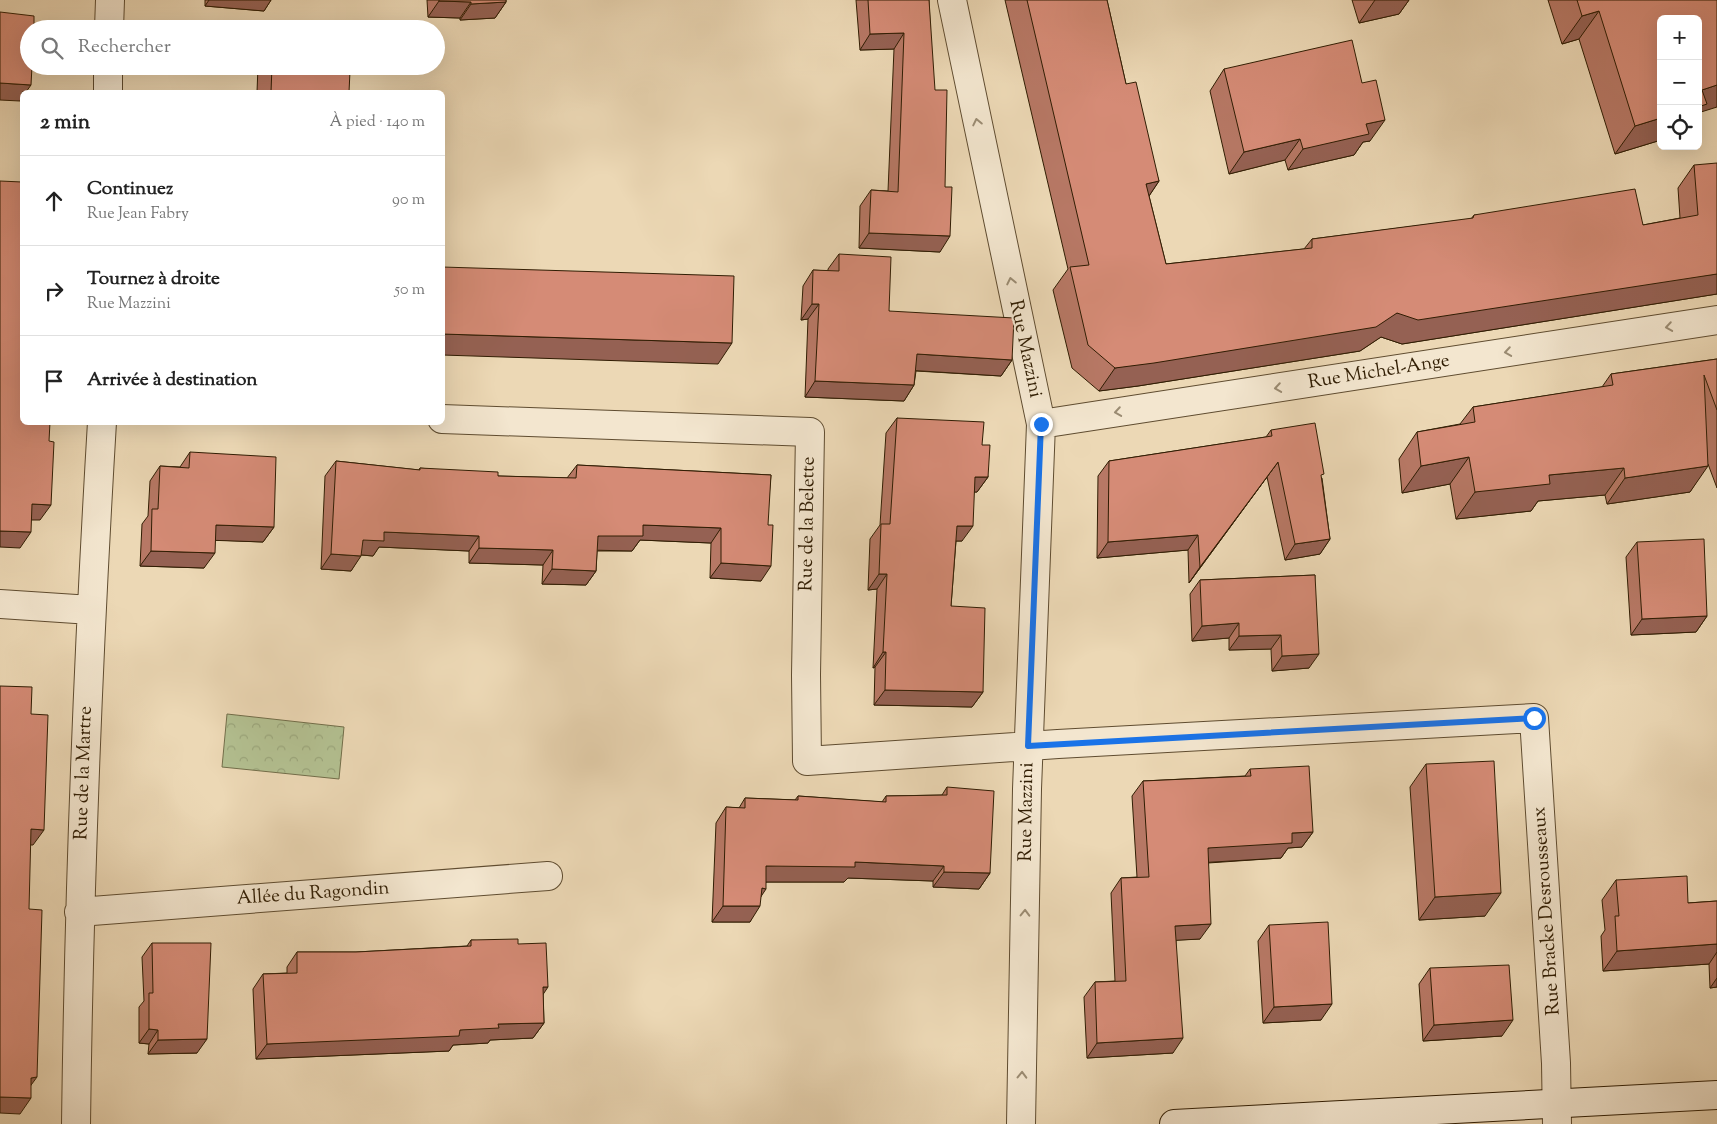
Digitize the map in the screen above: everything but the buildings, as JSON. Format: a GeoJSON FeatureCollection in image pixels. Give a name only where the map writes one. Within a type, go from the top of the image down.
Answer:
{"type":"FeatureCollection","features":[{"type":"Feature","properties":{"kind":"street"},"geometry":{"type":"LineString","coordinates":[[109,20],[110,0]]}},
{"type":"Feature","properties":{"kind":"street","name":"Rue Mazzini"},"geometry":{"type":"LineString","coordinates":[[952,0],[1041,424],[1028,746],[1021,1124]]}},
{"type":"Feature","properties":{"kind":"street"},"geometry":{"type":"LineString","coordinates":[[108,75],[108,90]]}},
{"type":"Feature","properties":{"kind":"street","name":"Rue Michel-Ange"},"geometry":{"type":"LineString","coordinates":[[1041,424],[1717,320]]}},
{"type":"Feature","properties":{"kind":"street","name":"Rue de la Belette"},"geometry":{"type":"LineString","coordinates":[[445,419],[810,432],[806,675],[807,761],[1028,746]]}},
{"type":"Feature","properties":{"kind":"street","name":"Rue de la Martre"},"geometry":{"type":"LineString","coordinates":[[76,1124],[79,912],[91,610],[102,425]]}},
{"type":"Feature","properties":{"kind":"street"},"geometry":{"type":"LineString","coordinates":[[0,604],[91,610]]}},
{"type":"Feature","properties":{"kind":"street","name":"Rue Bracke Desrousseaux"},"geometry":{"type":"LineString","coordinates":[[1028,746],[1534,718],[1556,1053],[1556,1114]]}},
{"type":"Feature","properties":{"kind":"street","name":"Allée du Ragondin"},"geometry":{"type":"LineString","coordinates":[[79,912],[548,876]]}},
{"type":"Feature","properties":{"kind":"street"},"geometry":{"type":"LineString","coordinates":[[1174,1124],[1556,1114],[1717,1095]]}},
{"type":"Feature","properties":{"kind":"green space"},"geometry":{"type":"Polygon","coordinates":[[[227,714],[344,727],[339,779],[222,767],[227,714]]]}},
{"type":"Feature","properties":{"kind":"route"},"geometry":{"type":"LineString","coordinates":[[1041,424],[1028,746],[1534,718]]}}]}
